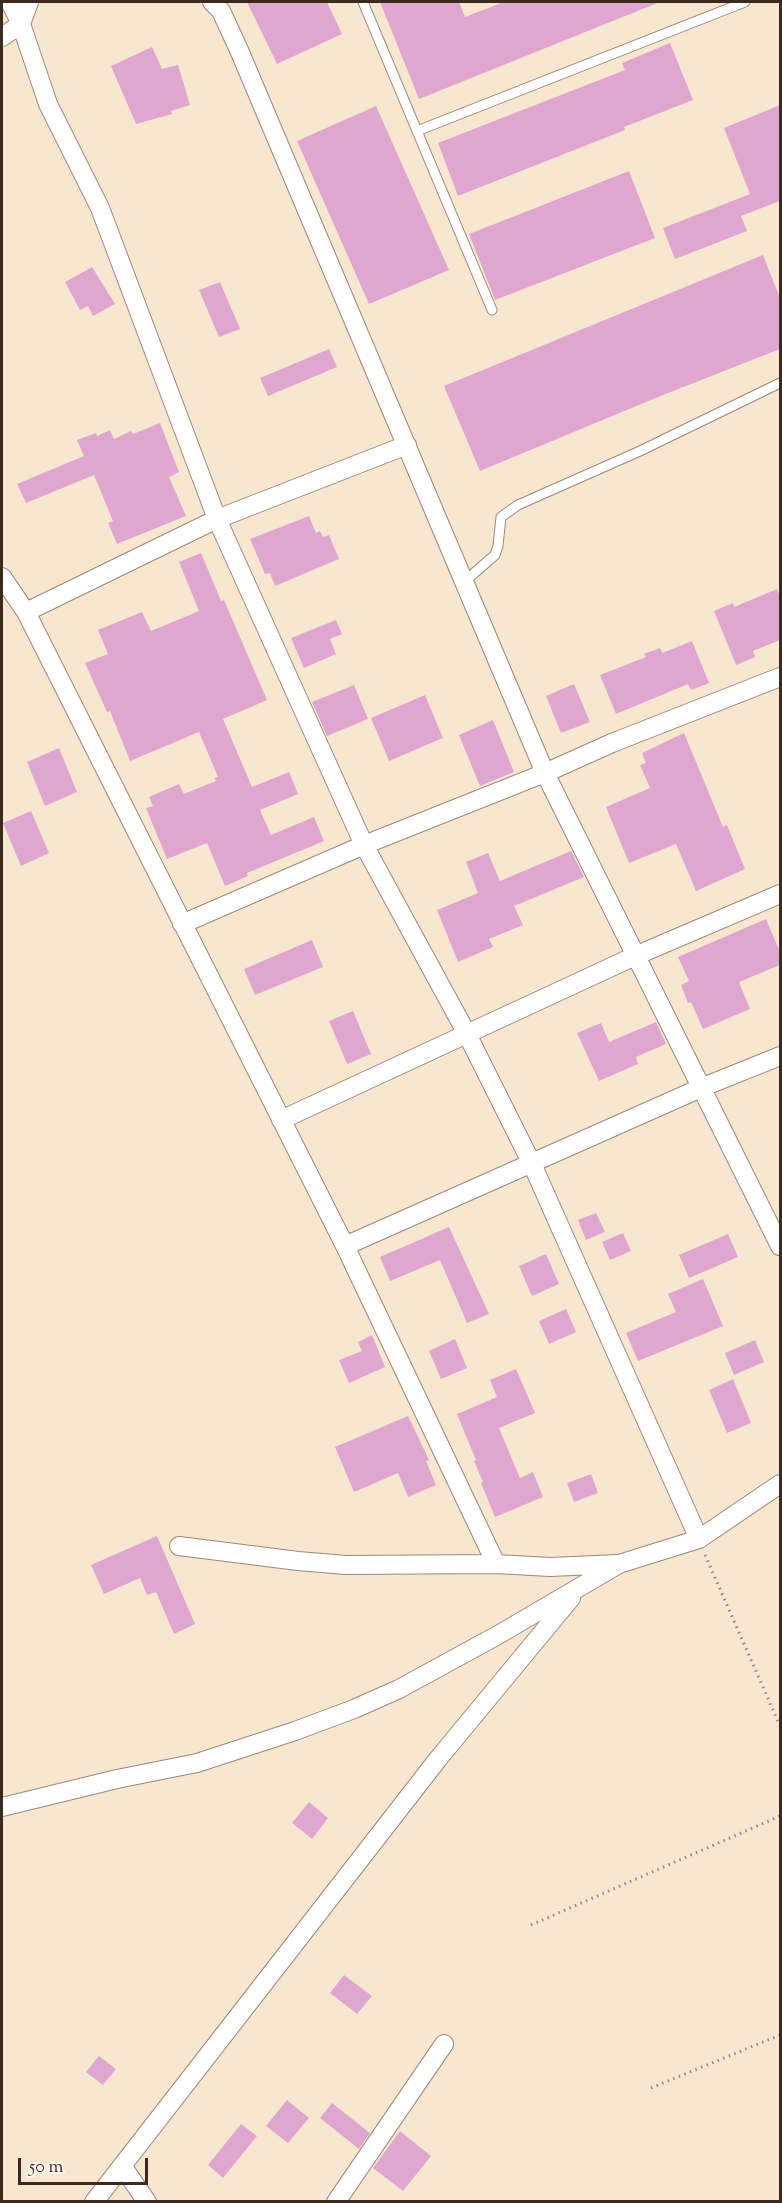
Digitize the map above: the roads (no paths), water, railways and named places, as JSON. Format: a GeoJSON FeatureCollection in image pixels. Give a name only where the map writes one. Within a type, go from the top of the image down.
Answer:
{"type":"FeatureCollection","features":[{"type":"Feature","properties":{"kind":"street"},"geometry":{"type":"LineString","coordinates":[[10,2],[21,24],[48,104],[99,208],[217,519],[364,845],[467,1034],[532,1164],[699,1539]]}},
{"type":"Feature","properties":{"kind":"street"},"geometry":{"type":"LineString","coordinates":[[2,37],[21,24],[29,2]]}},
{"type":"Feature","properties":{"kind":"street"},"geometry":{"type":"LineString","coordinates":[[213,2],[221,11],[239,50],[545,772],[780,1246]]}},
{"type":"Feature","properties":{"kind":"street"},"geometry":{"type":"LineString","coordinates":[[26,612],[217,519],[407,445]]}},
{"type":"Feature","properties":{"kind":"street"},"geometry":{"type":"LineString","coordinates":[[2,577],[26,612],[345,1246],[496,1564]]}},
{"type":"Feature","properties":{"kind":"street"},"geometry":{"type":"LineString","coordinates":[[182,924],[364,845],[780,677]]}},
{"type":"Feature","properties":{"kind":"street"},"geometry":{"type":"LineString","coordinates":[[281,1120],[635,956],[780,894]]}},
{"type":"Feature","properties":{"kind":"street"},"geometry":{"type":"LineString","coordinates":[[345,1246],[703,1087],[780,1056]]}},
{"type":"Feature","properties":{"kind":"street"},"geometry":{"type":"LineString","coordinates":[[2,1807],[117,1779],[197,1763],[296,1731],[399,1689],[619,1564],[699,1539],[780,1484]]}},
{"type":"Feature","properties":{"kind":"street"},"geometry":{"type":"LineString","coordinates":[[179,1546],[346,1565],[496,1564],[550,1567],[619,1564]]}},
{"type":"Feature","properties":{"kind":"street"},"geometry":{"type":"LineString","coordinates":[[94,2202],[438,1759],[580,1587]]}},
{"type":"Feature","properties":{"kind":"street"},"geometry":{"type":"LineString","coordinates":[[336,2202],[444,2044]]}},
{"type":"Feature","properties":{"kind":"street"},"geometry":{"type":"LineString","coordinates":[[123,2167],[147,2202]]}},
{"type":"Feature","properties":{"kind":"lane"},"geometry":{"type":"LineString","coordinates":[[363,2],[492,310]]}},
{"type":"Feature","properties":{"kind":"lane"},"geometry":{"type":"LineString","coordinates":[[417,131],[745,2]]}},
{"type":"Feature","properties":{"kind":"lane"},"geometry":{"type":"LineString","coordinates":[[465,581],[495,555],[501,517],[518,505],[640,452],[780,383]]}}]}
